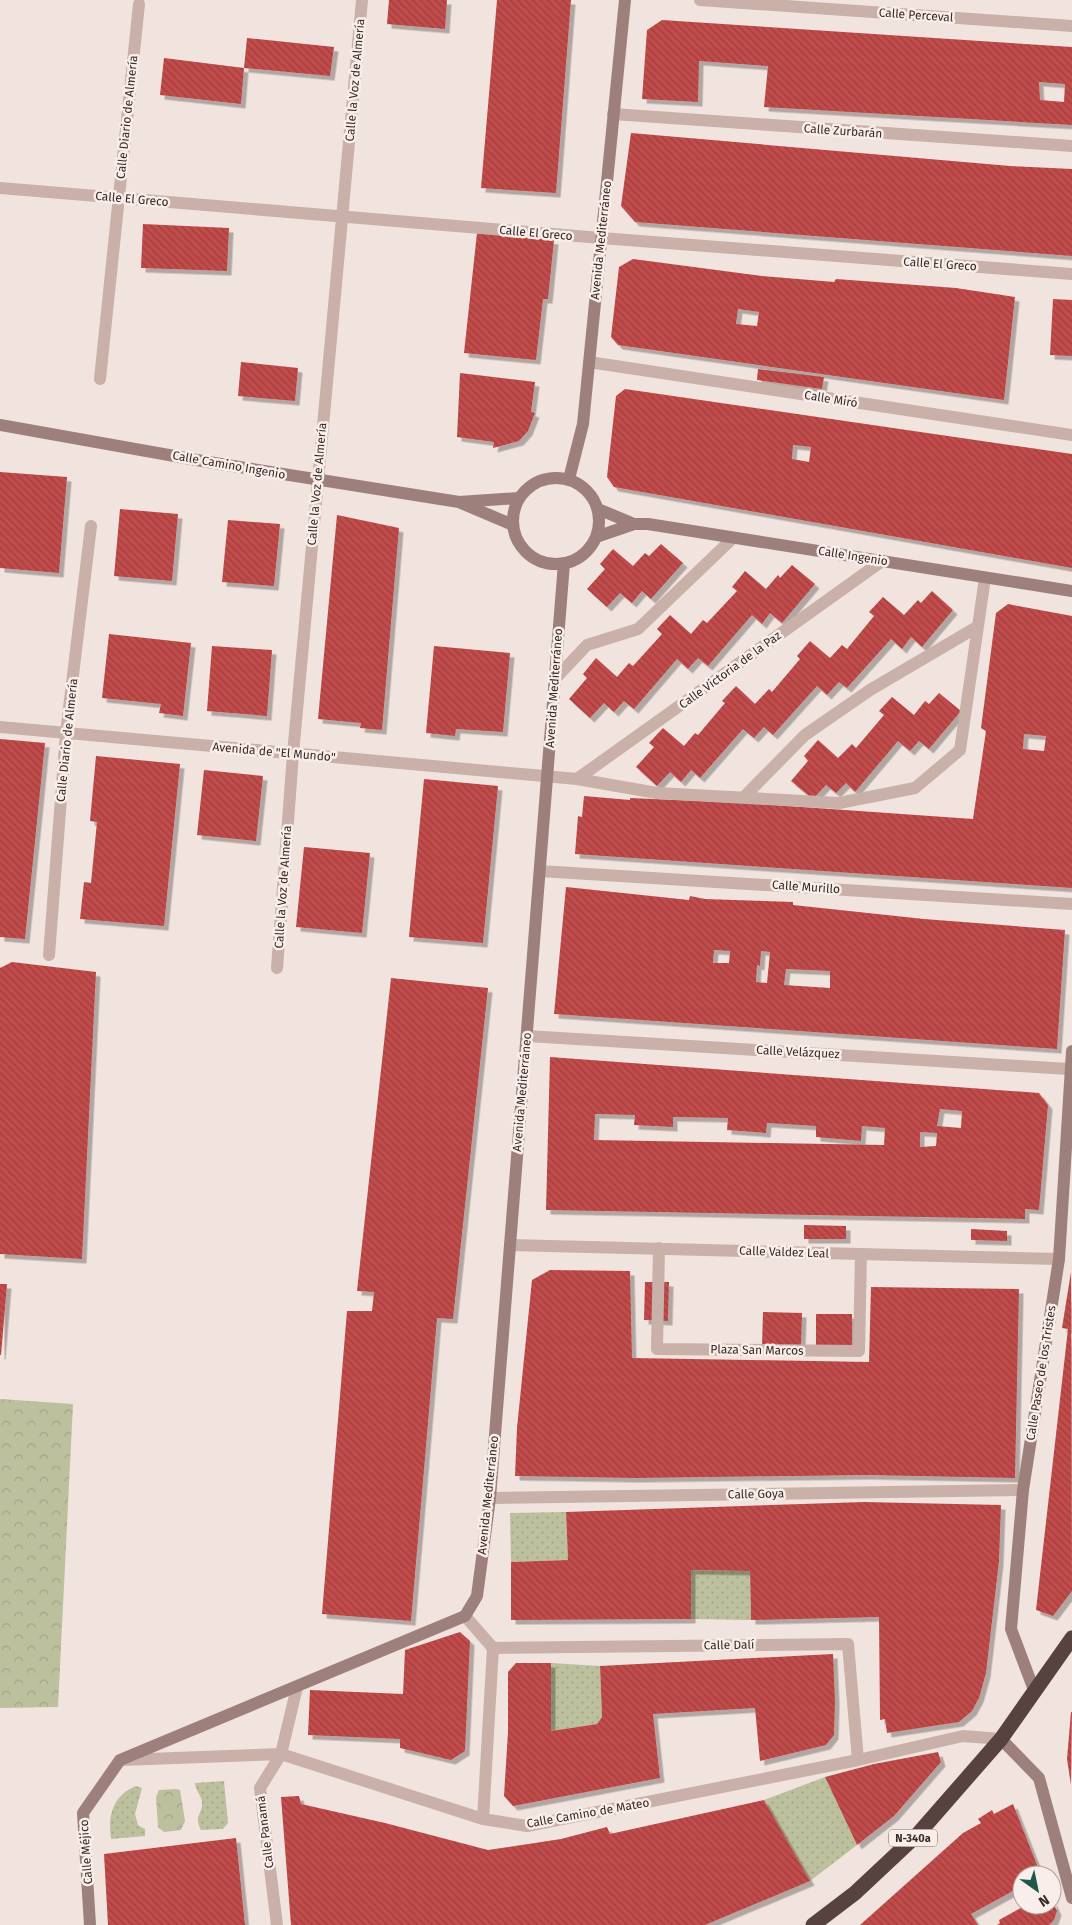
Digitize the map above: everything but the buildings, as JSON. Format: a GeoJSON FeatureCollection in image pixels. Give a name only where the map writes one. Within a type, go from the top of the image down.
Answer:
{"type":"FeatureCollection","features":[{"type":"Feature","properties":{"kind":"highway","name":"N-340a"},"geometry":{"type":"LineString","coordinates":[[813,1925],[855,1893],[918,1834],[1001,1739],[1072,1638]]}},
{"type":"Feature","properties":{"kind":"street","name":"Calle la Voz de Almería"},"geometry":{"type":"LineString","coordinates":[[277,968],[293,754],[317,480],[362,0]]}},
{"type":"Feature","properties":{"kind":"street","name":"Avenida Mediterráneo"},"geometry":{"type":"LineString","coordinates":[[569,479],[583,424],[625,0]]}},
{"type":"Feature","properties":{"kind":"street","name":"Calle Perceval"},"geometry":{"type":"LineString","coordinates":[[700,0],[1072,26]]}},
{"type":"Feature","properties":{"kind":"street","name":"Calle Diario de Almería"},"geometry":{"type":"LineString","coordinates":[[100,378],[139,4]]}},
{"type":"Feature","properties":{"kind":"street","name":"Calle Zurbarán"},"geometry":{"type":"LineString","coordinates":[[614,114],[1072,146]]}},
{"type":"Feature","properties":{"kind":"street","name":"Calle El Greco"},"geometry":{"type":"LineString","coordinates":[[0,188],[601,238],[1072,274]]}},
{"type":"Feature","properties":{"kind":"street","name":"Calle Miró"},"geometry":{"type":"LineString","coordinates":[[589,362],[1072,435]]}},
{"type":"Feature","properties":{"kind":"street","name":"Calle Camino Ingenio"},"geometry":{"type":"LineString","coordinates":[[0,425],[317,480],[459,502],[519,498]]}},
{"type":"Feature","properties":{"kind":"street"},"geometry":{"type":"LineString","coordinates":[[569,479],[582,486],[592,496],[598,509],[599,524],[596,537],[588,549],[577,558],[564,563],[550,564],[536,559],[525,550],[517,539],[513,525],[514,510],[519,498],[529,487],[541,480],[569,479]]}},
{"type":"Feature","properties":{"kind":"street","name":"Calle Camino Ingenio"},"geometry":{"type":"LineString","coordinates":[[459,502],[513,525]]}},
{"type":"Feature","properties":{"kind":"street","name":"Calle Ingenio"},"geometry":{"type":"LineString","coordinates":[[598,509],[634,524]]}},
{"type":"Feature","properties":{"kind":"street","name":"Calle Ingenio"},"geometry":{"type":"LineString","coordinates":[[596,537],[634,524],[648,524],[1072,591]]}},
{"type":"Feature","properties":{"kind":"street","name":"Calle Diario de Almería"},"geometry":{"type":"LineString","coordinates":[[49,955],[66,733],[91,526]]}},
{"type":"Feature","properties":{"kind":"street"},"geometry":{"type":"LineString","coordinates":[[555,679],[587,645],[638,629],[733,538]]}},
{"type":"Feature","properties":{"kind":"street","name":"Calle Victoria de la Paz"},"geometry":{"type":"LineString","coordinates":[[577,779],[882,561]]}},
{"type":"Feature","properties":{"kind":"street","name":"Avenida Mediterráneo"},"geometry":{"type":"LineString","coordinates":[[465,1616],[477,1596],[490,1498],[564,563]]}},
{"type":"Feature","properties":{"kind":"street"},"geometry":{"type":"LineString","coordinates":[[548,778],[577,779],[657,792],[839,803],[915,788],[960,750],[985,578]]}},
{"type":"Feature","properties":{"kind":"street"},"geometry":{"type":"LineString","coordinates":[[743,798],[805,735],[870,690],[977,627]]}},
{"type":"Feature","properties":{"kind":"street","name":"Avenida de \"El Mundo\""},"geometry":{"type":"LineString","coordinates":[[0,727],[548,778]]}},
{"type":"Feature","properties":{"kind":"street","name":"Calle Murillo"},"geometry":{"type":"LineString","coordinates":[[540,871],[1072,904]]}},
{"type":"Feature","properties":{"kind":"street","name":"Calle Velázquez"},"geometry":{"type":"LineString","coordinates":[[527,1036],[1070,1069]]}},
{"type":"Feature","properties":{"kind":"street","name":"Calle Paseo de los Tristes"},"geometry":{"type":"LineString","coordinates":[[1034,1690],[1011,1629],[1023,1490],[1058,1259],[1072,1051]]}},
{"type":"Feature","properties":{"kind":"street","name":"Calle Valdez Leal"},"geometry":{"type":"LineString","coordinates":[[510,1245],[1058,1259]]}},
{"type":"Feature","properties":{"kind":"street","name":"Plaza San Marcos"},"geometry":{"type":"LineString","coordinates":[[659,1248],[657,1349],[859,1352],[861,1254]]}},
{"type":"Feature","properties":{"kind":"street","name":"Calle Goya"},"geometry":{"type":"LineString","coordinates":[[490,1498],[1023,1490]]}},
{"type":"Feature","properties":{"kind":"street"},"geometry":{"type":"LineString","coordinates":[[120,1760],[465,1616],[494,1648],[483,1820]]}},
{"type":"Feature","properties":{"kind":"street","name":"Calle Dalí"},"geometry":{"type":"LineString","coordinates":[[494,1648],[848,1644],[858,1760]]}},
{"type":"Feature","properties":{"kind":"street","name":"Calle Panamá"},"geometry":{"type":"LineString","coordinates":[[277,1925],[260,1788],[281,1754],[297,1687]]}},
{"type":"Feature","properties":{"kind":"street","name":"Calle Camino de Mateo"},"geometry":{"type":"LineString","coordinates":[[120,1760],[281,1754],[483,1820],[527,1826],[858,1760],[963,1736],[1001,1739]]}},
{"type":"Feature","properties":{"kind":"street"},"geometry":{"type":"LineString","coordinates":[[1001,1739],[1039,1778],[1072,1898]]}},
{"type":"Feature","properties":{"kind":"street","name":"Calle Méjico"},"geometry":{"type":"LineString","coordinates":[[90,1925],[83,1813],[120,1760]]}},
{"type":"Feature","properties":{"kind":"green space"},"geometry":{"type":"Polygon","coordinates":[[[0,1399],[73,1404],[58,1707],[0,1708],[0,1399]]]}},
{"type":"Feature","properties":{"kind":"green space"},"geometry":{"type":"Polygon","coordinates":[[[566,1512],[568,1560],[511,1562],[510,1513],[566,1512]]]}},
{"type":"Feature","properties":{"kind":"green space"},"geometry":{"type":"Polygon","coordinates":[[[691,1570],[750,1571],[751,1620],[691,1619],[691,1570]]]}},
{"type":"Feature","properties":{"kind":"green space"},"geometry":{"type":"Polygon","coordinates":[[[551,1663],[600,1666],[602,1717],[597,1724],[551,1731],[551,1663]]]}},
{"type":"Feature","properties":{"kind":"green space"},"geometry":{"type":"Polygon","coordinates":[[[825,1777],[857,1845],[810,1881],[764,1800],[825,1777]]]}},
{"type":"Feature","properties":{"kind":"green space"},"geometry":{"type":"Polygon","coordinates":[[[224,1781],[228,1823],[223,1829],[201,1830],[198,1818],[202,1802],[195,1783],[224,1781]]]}},
{"type":"Feature","properties":{"kind":"green space"},"geometry":{"type":"Polygon","coordinates":[[[136,1786],[142,1788],[135,1814],[138,1825],[145,1829],[145,1836],[111,1839],[110,1822],[113,1808],[122,1795],[136,1786]]]}},
{"type":"Feature","properties":{"kind":"green space"},"geometry":{"type":"Polygon","coordinates":[[[159,1790],[180,1790],[185,1821],[181,1830],[164,1832],[158,1827],[156,1797],[159,1790]]]}}]}
